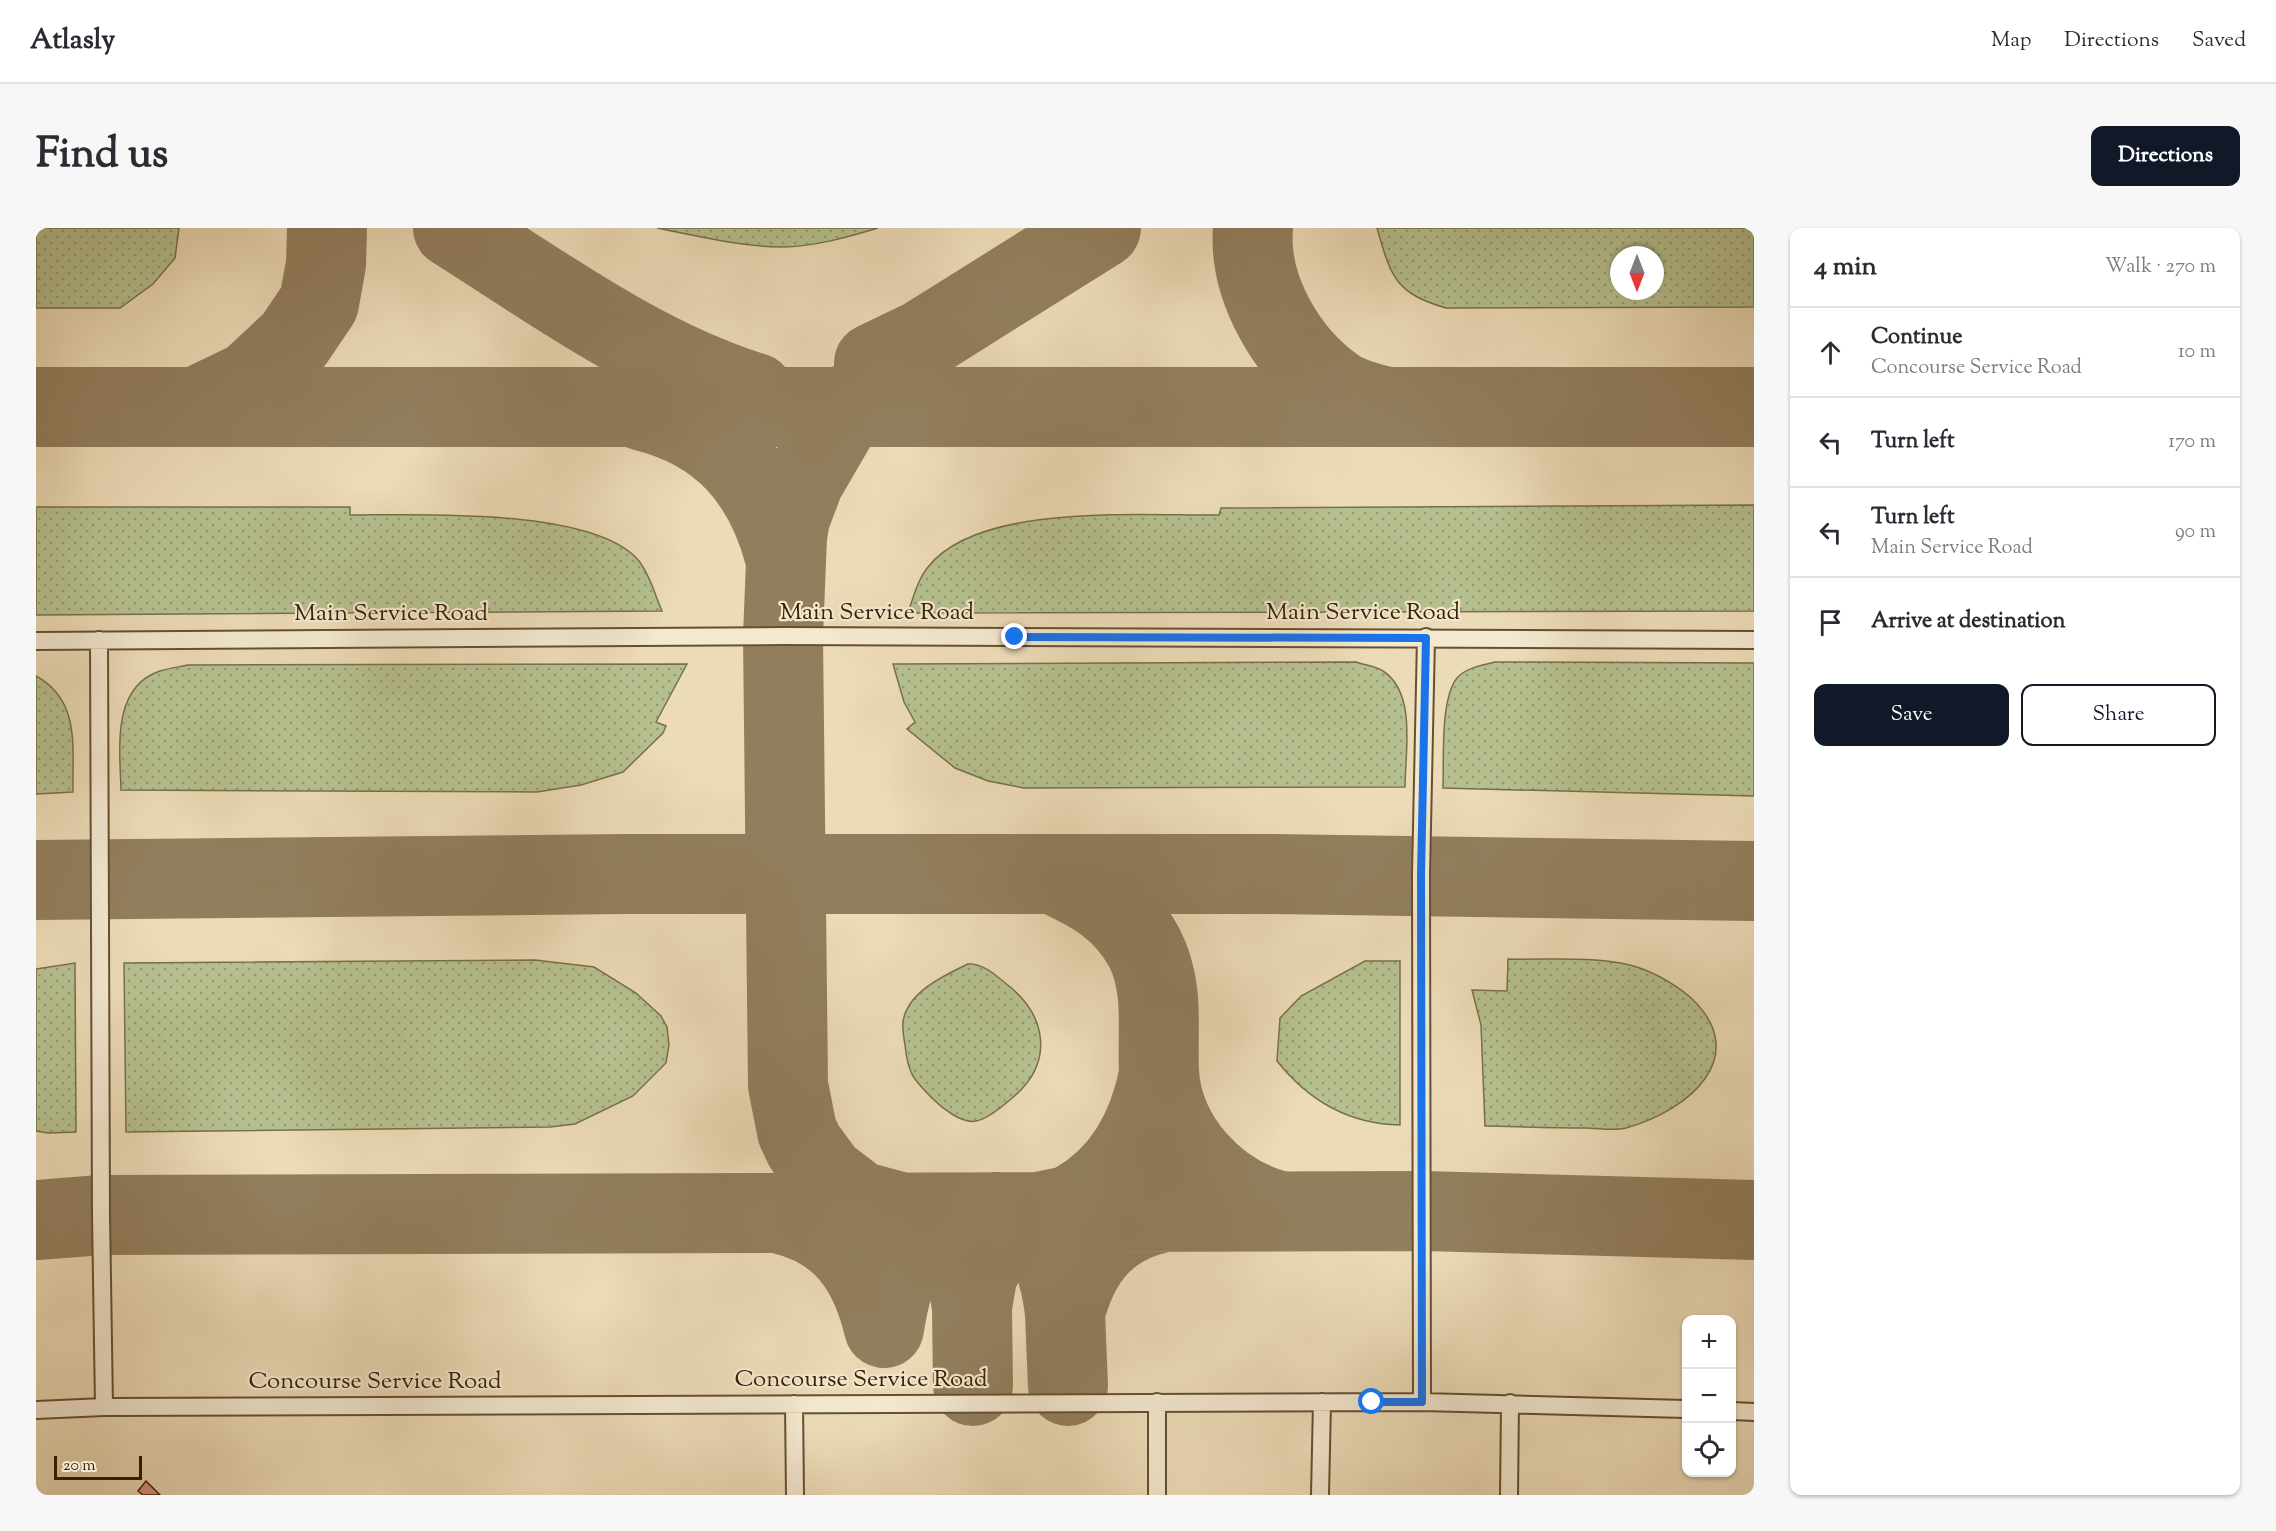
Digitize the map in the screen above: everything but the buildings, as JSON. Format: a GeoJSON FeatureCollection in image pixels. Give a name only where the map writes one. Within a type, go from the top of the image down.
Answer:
{"type":"FeatureCollection","features":[{"type":"Feature","properties":{"kind":"lane","name":"Main Service Road"},"geometry":{"type":"LineString","coordinates":[[36,641],[772,636],[1754,640]]}},
{"type":"Feature","properties":{"kind":"lane"},"geometry":{"type":"LineString","coordinates":[[1422,1402],[1421,874],[1426,638]]}},
{"type":"Feature","properties":{"kind":"lane"},"geometry":{"type":"LineString","coordinates":[[99,640],[104,1407]]}},
{"type":"Feature","properties":{"kind":"lane"},"geometry":{"type":"LineString","coordinates":[[1157,1402],[1157,1495]]}},
{"type":"Feature","properties":{"kind":"lane","name":"Concourse Service Road"},"geometry":{"type":"LineString","coordinates":[[36,1410],[104,1407],[1157,1402],[1510,1403],[1682,1409]]}},
{"type":"Feature","properties":{"kind":"lane"},"geometry":{"type":"LineString","coordinates":[[1320,1495],[1322,1402]]}},
{"type":"Feature","properties":{"kind":"lane"},"geometry":{"type":"LineString","coordinates":[[1509,1495],[1510,1403]]}},
{"type":"Feature","properties":{"kind":"lane"},"geometry":{"type":"LineString","coordinates":[[795,1404],[795,1495]]}},
{"type":"Feature","properties":{"kind":"lane"},"geometry":{"type":"LineString","coordinates":[[1736,1411],[1754,1412]]}},
{"type":"Feature","properties":{"kind":"green space"},"geometry":{"type":"Polygon","coordinates":[[[36,228],[179,228],[175,258],[153,284],[120,308],[36,308],[36,228]]]}},
{"type":"Feature","properties":{"kind":"green space"},"geometry":{"type":"Polygon","coordinates":[[[657,228],[878,228],[818,243],[794,247],[766,247],[703,238],[657,228]]]}},
{"type":"Feature","properties":{"kind":"green space"},"geometry":{"type":"Polygon","coordinates":[[[1377,228],[1754,228],[1754,307],[1446,308],[1405,289],[1392,271],[1377,228]]]}},
{"type":"Feature","properties":{"kind":"green space"},"geometry":{"type":"Polygon","coordinates":[[[1754,505],[1754,611],[908,613],[924,572],[952,546],[984,532],[1023,522],[1107,515],[1219,515],[1221,508],[1754,505]]]}},
{"type":"Feature","properties":{"kind":"green space"},"geometry":{"type":"Polygon","coordinates":[[[36,507],[350,507],[350,515],[459,515],[546,523],[585,531],[617,544],[639,561],[662,611],[36,615],[36,507]]]}},
{"type":"Feature","properties":{"kind":"green space"},"geometry":{"type":"Polygon","coordinates":[[[1356,662],[1383,671],[1394,681],[1401,694],[1407,724],[1405,787],[1024,788],[988,781],[955,768],[907,729],[915,722],[904,702],[893,664],[1356,662]]]}},
{"type":"Feature","properties":{"kind":"green space"},"geometry":{"type":"Polygon","coordinates":[[[1495,662],[1754,663],[1754,796],[1443,788],[1445,715],[1452,688],[1457,678],[1465,672],[1495,662]]]}},
{"type":"Feature","properties":{"kind":"green space"},"geometry":{"type":"Polygon","coordinates":[[[687,664],[656,722],[666,726],[663,733],[623,772],[581,785],[537,792],[121,790],[120,739],[126,705],[133,691],[144,679],[167,669],[188,665],[687,664]]]}},
{"type":"Feature","properties":{"kind":"green space"},"geometry":{"type":"Polygon","coordinates":[[[36,676],[61,698],[67,712],[73,742],[73,792],[36,794],[36,676]]]}},
{"type":"Feature","properties":{"kind":"green space"},"geometry":{"type":"Polygon","coordinates":[[[1508,959],[1585,959],[1615,962],[1630,965],[1669,982],[1690,997],[1708,1019],[1716,1040],[1714,1060],[1705,1078],[1690,1095],[1671,1109],[1626,1128],[1485,1126],[1481,1025],[1472,990],[1507,991],[1508,959]]]}},
{"type":"Feature","properties":{"kind":"green space"},"geometry":{"type":"Polygon","coordinates":[[[535,960],[594,967],[636,993],[661,1016],[667,1027],[669,1045],[666,1063],[633,1096],[575,1124],[550,1127],[126,1132],[124,963],[535,960]]]}},
{"type":"Feature","properties":{"kind":"green space"},"geometry":{"type":"Polygon","coordinates":[[[1365,961],[1400,961],[1400,1125],[1364,1120],[1331,1107],[1302,1087],[1277,1061],[1280,1018],[1301,996],[1365,961]]]}},
{"type":"Feature","properties":{"kind":"green space"},"geometry":{"type":"Polygon","coordinates":[[[75,963],[76,1132],[36,1131],[36,969],[75,963]]]}},
{"type":"Feature","properties":{"kind":"green space"},"geometry":{"type":"Polygon","coordinates":[[[968,964],[978,965],[988,970],[1019,995],[1030,1009],[1041,1039],[1040,1055],[1035,1070],[1025,1085],[995,1112],[976,1121],[959,1118],[947,1111],[916,1081],[908,1063],[903,1028],[906,1011],[919,993],[938,979],[968,964]]]}},
{"type":"Feature","properties":{"kind":"taxiway"},"geometry":{"type":"LineString","coordinates":[[196,407],[250,381],[294,340],[319,303],[326,264],[327,228]]}},
{"type":"Feature","properties":{"kind":"taxiway"},"geometry":{"type":"LineString","coordinates":[[453,228],[599,321],[637,342],[714,379],[755,393]]}},
{"type":"Feature","properties":{"kind":"taxiway"},"geometry":{"type":"LineString","coordinates":[[874,363],[924,339],[1101,228]]}},
{"type":"Feature","properties":{"kind":"taxiway"},"geometry":{"type":"LineString","coordinates":[[1253,228],[1253,251],[1257,274],[1274,318],[1287,339],[1302,358],[1337,389],[1355,398],[1388,407]]}},
{"type":"Feature","properties":{"kind":"taxiway"},"geometry":{"type":"LineString","coordinates":[[924,339],[861,395],[840,419],[804,481],[790,518],[787,537],[783,636],[788,1085],[797,1131],[804,1146],[826,1176],[859,1201],[922,1218],[937,1226],[951,1240],[966,1269],[972,1307],[982,1266],[994,1247],[1010,1230],[1037,1213],[1076,1202],[1093,1191],[1121,1163],[1132,1147],[1149,1112],[1159,1074]]}},
{"type":"Feature","properties":{"kind":"taxiway"},"geometry":{"type":"LineString","coordinates":[[36,407],[1754,407]]}},
{"type":"Feature","properties":{"kind":"taxiway"},"geometry":{"type":"LineString","coordinates":[[643,411],[695,431],[717,445],[736,462],[752,482],[765,504],[785,557]]}},
{"type":"Feature","properties":{"kind":"taxiway"},"geometry":{"type":"LineString","coordinates":[[36,880],[625,874],[1274,874],[1754,881]]}},
{"type":"Feature","properties":{"kind":"taxiway"},"geometry":{"type":"LineString","coordinates":[[1055,875],[1106,903],[1127,922],[1144,947],[1151,962],[1157,993],[1159,1072],[1163,1097],[1182,1141],[1197,1161],[1215,1178],[1256,1203],[1279,1211]]}},
{"type":"Feature","properties":{"kind":"taxiway"},"geometry":{"type":"LineString","coordinates":[[36,1220],[101,1215],[1423,1211],[1754,1220]]}},
{"type":"Feature","properties":{"kind":"taxiway"},"geometry":{"type":"LineString","coordinates":[[996,1212],[1027,1228],[1047,1250],[1059,1279],[1065,1313],[1079,1276],[1099,1246],[1112,1234],[1127,1225],[1165,1212]]}},
{"type":"Feature","properties":{"kind":"taxiway"},"geometry":{"type":"LineString","coordinates":[[781,1214],[821,1229],[850,1254],[871,1287],[884,1328],[893,1286],[907,1256],[917,1243],[931,1232],[969,1213]]}},
{"type":"Feature","properties":{"kind":"taxiway"},"geometry":{"type":"LineString","coordinates":[[972,1307],[973,1386]]}},
{"type":"Feature","properties":{"kind":"taxiway"},"geometry":{"type":"LineString","coordinates":[[1065,1313],[1068,1386]]}},
{"type":"Feature","properties":{"kind":"route"},"geometry":{"type":"LineString","coordinates":[[1015,637],[1426,638],[1421,874],[1422,1402],[1372,1402]]}}]}
